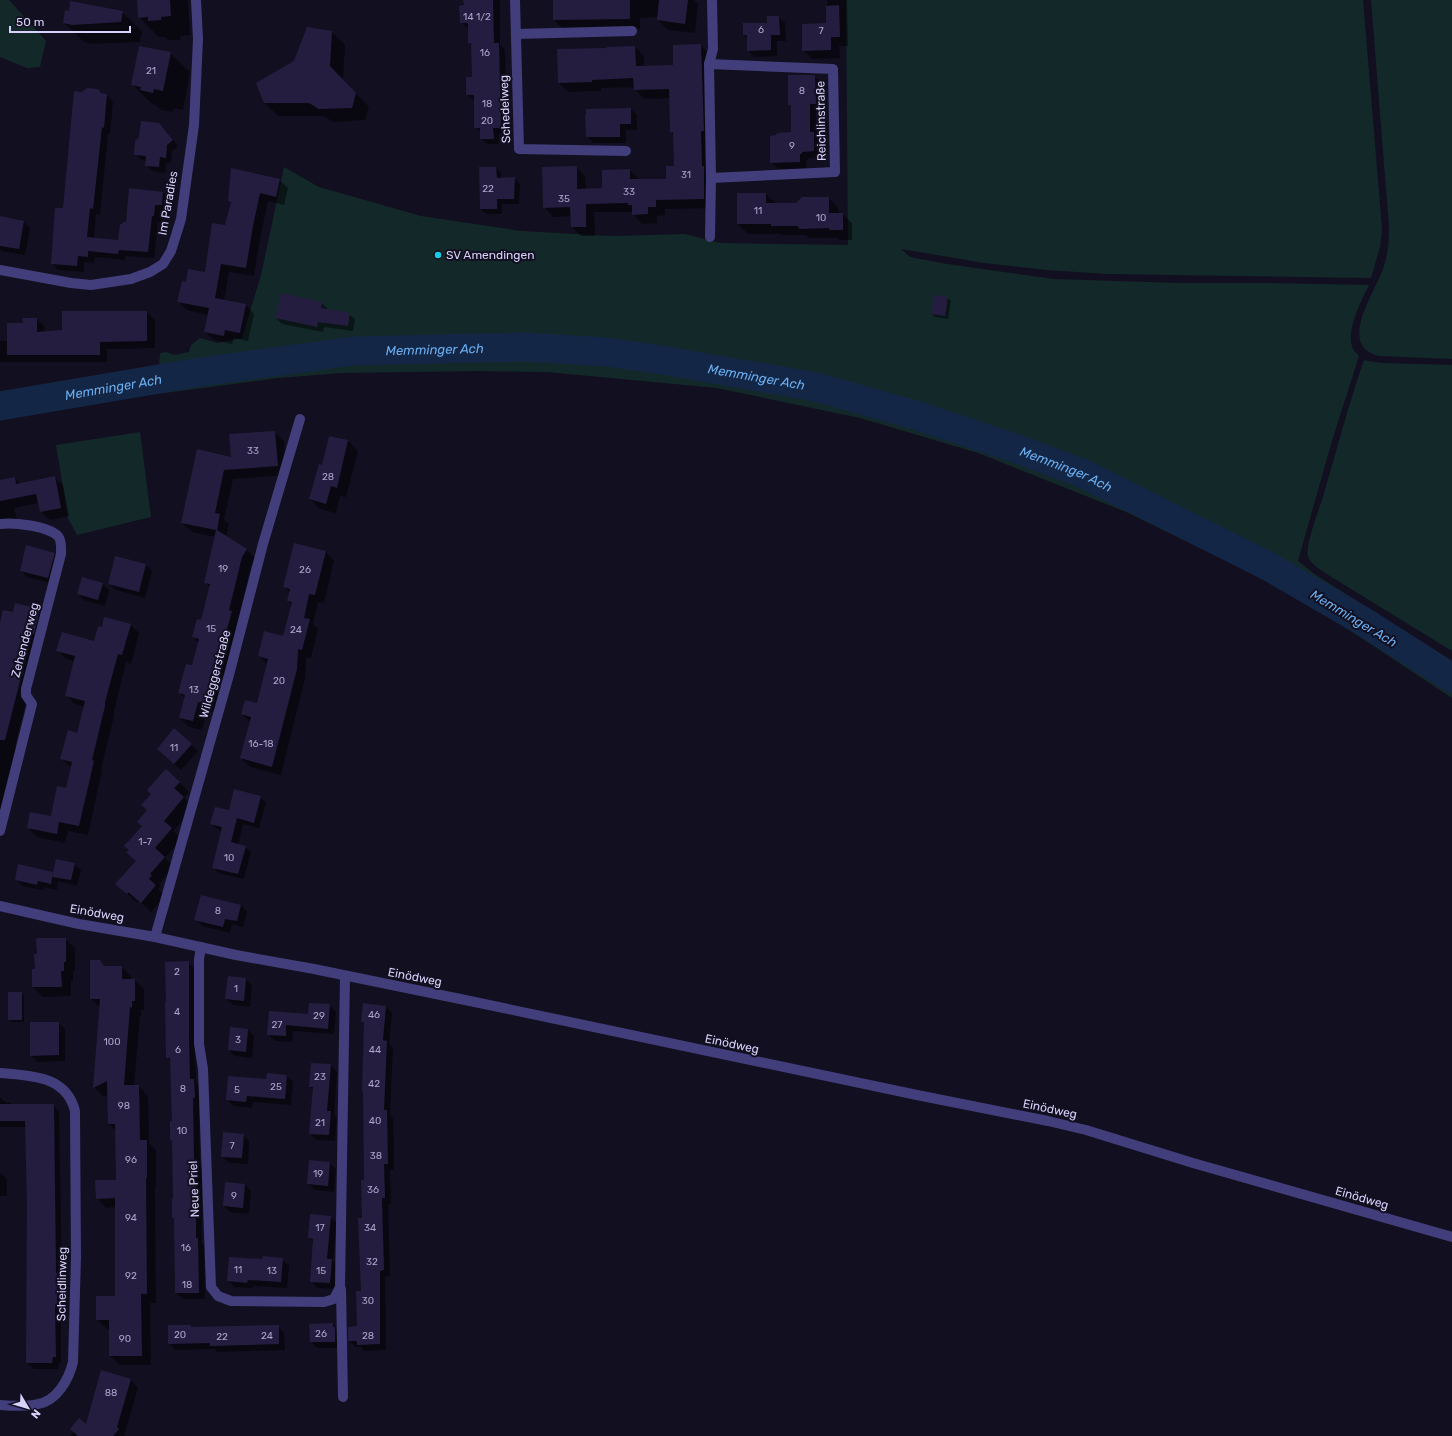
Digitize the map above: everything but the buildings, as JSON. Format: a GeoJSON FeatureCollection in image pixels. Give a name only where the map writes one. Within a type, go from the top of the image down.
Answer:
{"type":"FeatureCollection","features":[{"type":"Feature","properties":{"kind":"street","name":"Im Paradies"},"geometry":{"type":"LineString","coordinates":[[0,270],[71,283],[91,285],[131,279],[150,272],[163,264],[171,251],[181,219],[194,125],[198,39],[196,0]]}},
{"type":"Feature","properties":{"kind":"street","name":"Schedelweg"},"geometry":{"type":"LineString","coordinates":[[515,0],[519,149],[626,151]]}},
{"type":"Feature","properties":{"kind":"street"},"geometry":{"type":"LineString","coordinates":[[710,237],[711,178],[709,64],[713,49],[712,0]]}},
{"type":"Feature","properties":{"kind":"street"},"geometry":{"type":"LineString","coordinates":[[516,34],[632,31]]}},
{"type":"Feature","properties":{"kind":"street","name":"Reichlinstraße"},"geometry":{"type":"LineString","coordinates":[[709,64],[833,69],[835,172],[711,178]]}},
{"type":"Feature","properties":{"kind":"street","name":"Wildeggerstraße"},"geometry":{"type":"LineString","coordinates":[[155,937],[230,675],[263,544],[300,419]]}},
{"type":"Feature","properties":{"kind":"street","name":"Zehenderweg"},"geometry":{"type":"LineString","coordinates":[[0,524],[19,524],[50,532],[58,536],[61,542],[61,554],[26,689],[26,695],[32,704],[0,832]]}},
{"type":"Feature","properties":{"kind":"street","name":"Einödweg"},"geometry":{"type":"LineString","coordinates":[[0,906],[79,924],[155,937],[1078,1128],[1193,1163],[1452,1236]]}},
{"type":"Feature","properties":{"kind":"street","name":"Neue Priel"},"geometry":{"type":"LineString","coordinates":[[201,947],[199,959],[199,1044],[203,1069],[211,1287],[218,1296],[231,1301],[324,1302],[334,1299],[340,1287]]}},
{"type":"Feature","properties":{"kind":"street"},"geometry":{"type":"LineString","coordinates":[[343,1397],[340,1287],[345,976]]}},
{"type":"Feature","properties":{"kind":"street","name":"Scheidlinweg"},"geometry":{"type":"LineString","coordinates":[[0,1073],[45,1079],[57,1085],[72,1101],[75,1111],[76,1257],[73,1362],[70,1374],[62,1387],[47,1401],[39,1404],[0,1405]]}},
{"type":"Feature","properties":{"kind":"green space"},"geometry":{"type":"Polygon","coordinates":[[[0,0],[9,0],[46,41],[40,67],[27,68],[0,57],[0,0]]]}},
{"type":"Feature","properties":{"kind":"green space"},"geometry":{"type":"Polygon","coordinates":[[[846,0],[1363,0],[1382,229],[1380,247],[1371,278],[1108,274],[1046,270],[984,263],[901,249],[910,257],[947,264],[1054,279],[1179,283],[1369,285],[1352,325],[1351,342],[1353,349],[1359,356],[1331,444],[1298,561],[1316,575],[1452,661],[1452,698],[1346,628],[1276,587],[1237,566],[1126,512],[978,453],[860,418],[717,388],[547,372],[478,371],[342,373],[278,378],[157,394],[160,353],[166,352],[174,355],[189,352],[191,345],[200,338],[217,343],[242,338],[261,275],[284,167],[319,187],[421,216],[521,231],[613,236],[685,234],[720,243],[848,245],[846,0]]]}},
{"type":"Feature","properties":{"kind":"green space"},"geometry":{"type":"Polygon","coordinates":[[[1371,0],[1452,0],[1452,359],[1379,356],[1365,349],[1359,337],[1362,317],[1385,264],[1389,232],[1371,0]]]}},
{"type":"Feature","properties":{"kind":"green space"},"geometry":{"type":"Polygon","coordinates":[[[1364,360],[1384,363],[1452,365],[1452,651],[1325,573],[1313,564],[1308,556],[1308,545],[1312,529],[1364,360]]]}},
{"type":"Feature","properties":{"kind":"green space"},"geometry":{"type":"Polygon","coordinates":[[[140,432],[151,517],[77,535],[68,518],[56,445],[140,432]]]}},
{"type":"Feature","properties":{"kind":"waterway","name":"Memminger Ach"},"geometry":{"type":"LineString","coordinates":[[0,406],[200,372],[353,351],[524,347],[607,352],[816,387],[915,415],[1020,450],[1082,473],[1268,566],[1361,620],[1452,678]]}},
{"type":"Feature","properties":{"kind":"place","name":"SV Amendingen"},"geometry":{"type":"Point","coordinates":[438,255]}}]}
